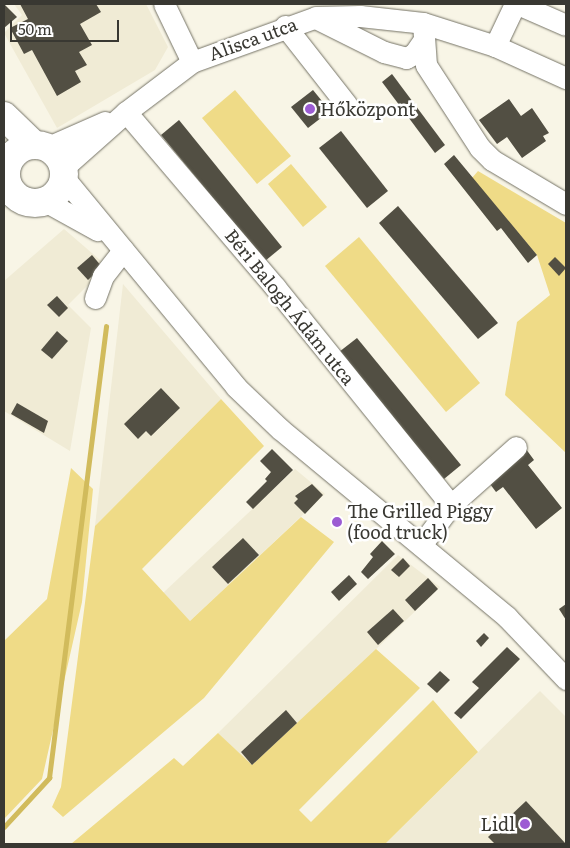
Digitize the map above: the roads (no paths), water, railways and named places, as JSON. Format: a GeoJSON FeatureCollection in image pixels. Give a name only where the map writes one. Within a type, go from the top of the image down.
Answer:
{"type":"FeatureCollection","features":[{"type":"Feature","properties":{"kind":"main road"},"geometry":{"type":"LineString","coordinates":[[4,116],[52,159],[58,192],[26,204],[12,193],[5,168],[15,152],[52,159]]}},
{"type":"Feature","properties":{"kind":"street"},"geometry":{"type":"LineString","coordinates":[[164,4],[192,62]]}},
{"type":"Feature","properties":{"kind":"street"},"geometry":{"type":"LineString","coordinates":[[495,46],[517,4],[566,25]]}},
{"type":"Feature","properties":{"kind":"street"},"geometry":{"type":"LineString","coordinates":[[316,17],[384,52],[406,58],[414,54],[414,22]]}},
{"type":"Feature","properties":{"kind":"street","name":"Alisca utca"},"geometry":{"type":"LineString","coordinates":[[52,159],[126,112],[192,62],[285,26],[316,17],[414,22],[495,46],[566,78]]}},
{"type":"Feature","properties":{"kind":"street"},"geometry":{"type":"LineString","coordinates":[[414,22],[432,78],[480,148],[492,160],[566,204]]}},
{"type":"Feature","properties":{"kind":"street"},"geometry":{"type":"LineString","coordinates":[[285,26],[347,105]]}},
{"type":"Feature","properties":{"kind":"street","name":"Béri Balogh Ádám utca"},"geometry":{"type":"LineString","coordinates":[[126,112],[250,258],[451,505]]}},
{"type":"Feature","properties":{"kind":"street"},"geometry":{"type":"LineString","coordinates":[[52,159],[123,250],[236,387],[280,429],[507,617],[566,679]]}},
{"type":"Feature","properties":{"kind":"street"},"geometry":{"type":"LineString","coordinates":[[26,204],[123,250]]}},
{"type":"Feature","properties":{"kind":"street"},"geometry":{"type":"LineString","coordinates":[[95,298],[104,276],[123,250]]}},
{"type":"Feature","properties":{"kind":"street"},"geometry":{"type":"LineString","coordinates":[[421,545],[451,505],[516,447]]}},
{"type":"Feature","properties":{"kind":"waterway"},"geometry":{"type":"LineString","coordinates":[[4,827],[49,778],[106,327]]}},
{"type":"Feature","properties":{"kind":"place","name":"Hőközpont"},"geometry":{"type":"Point","coordinates":[310,109]}},
{"type":"Feature","properties":{"kind":"place","name":"The Grilled Piggy (food truck)"},"geometry":{"type":"Point","coordinates":[337,522]}},
{"type":"Feature","properties":{"kind":"place","name":"Lidl"},"geometry":{"type":"Point","coordinates":[525,824]}}]}
